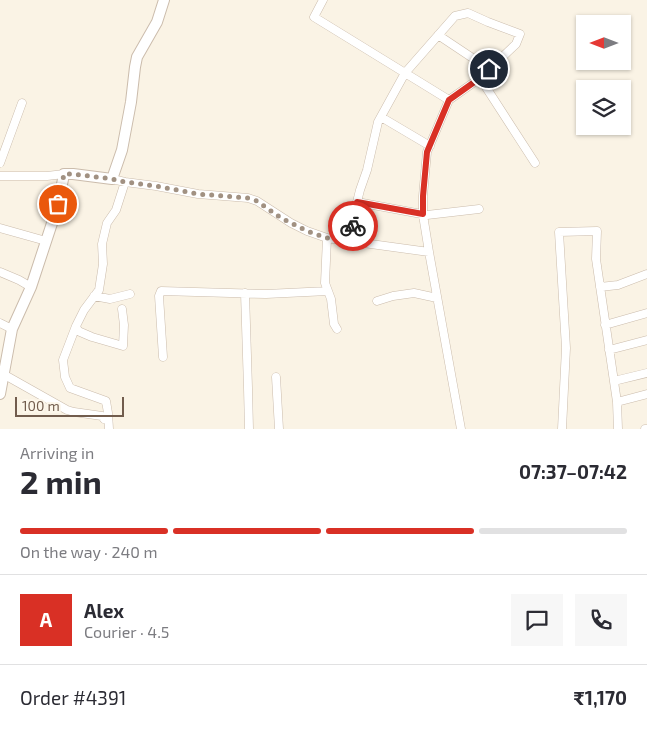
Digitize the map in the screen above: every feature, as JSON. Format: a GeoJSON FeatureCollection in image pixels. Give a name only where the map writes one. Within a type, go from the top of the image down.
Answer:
{"type":"FeatureCollection","features":[{"type":"Feature","properties":{"kind":"street"},"geometry":{"type":"LineString","coordinates":[[112,179],[122,150],[137,56],[157,22],[164,0]]}},
{"type":"Feature","properties":{"kind":"street"},"geometry":{"type":"LineString","coordinates":[[324,0],[314,16],[449,100]]}},
{"type":"Feature","properties":{"kind":"street"},"geometry":{"type":"LineString","coordinates":[[350,242],[357,202],[367,170],[378,122],[405,73],[455,16],[468,13],[520,34],[516,44],[480,78],[449,100],[427,152],[423,214],[461,429]]}},
{"type":"Feature","properties":{"kind":"street"},"geometry":{"type":"LineString","coordinates":[[438,35],[489,69]]}},
{"type":"Feature","properties":{"kind":"street"},"geometry":{"type":"LineString","coordinates":[[480,78],[535,163]]}},
{"type":"Feature","properties":{"kind":"street"},"geometry":{"type":"LineString","coordinates":[[0,163],[22,103]]}},
{"type":"Feature","properties":{"kind":"street"},"geometry":{"type":"LineString","coordinates":[[381,117],[430,146]]}},
{"type":"Feature","properties":{"kind":"street"},"geometry":{"type":"LineString","coordinates":[[0,394],[2,374],[12,329],[31,287],[58,204],[64,174]]}},
{"type":"Feature","properties":{"kind":"street"},"geometry":{"type":"LineString","coordinates":[[0,176],[73,174],[198,194],[248,198],[257,201],[291,223],[327,238],[429,252]]}},
{"type":"Feature","properties":{"kind":"street"},"geometry":{"type":"LineString","coordinates":[[109,429],[106,401],[70,388],[65,377],[62,360],[84,310],[99,290],[103,264],[102,244],[106,223],[116,210],[125,182]]}},
{"type":"Feature","properties":{"kind":"street"},"geometry":{"type":"LineString","coordinates":[[357,202],[427,215],[479,209]]}},
{"type":"Feature","properties":{"kind":"street"},"geometry":{"type":"LineString","coordinates":[[0,228],[46,241]]}},
{"type":"Feature","properties":{"kind":"street"},"geometry":{"type":"LineString","coordinates":[[562,429],[566,348],[559,232],[598,232],[596,258],[617,402],[618,429]]}},
{"type":"Feature","properties":{"kind":"street"},"geometry":{"type":"LineString","coordinates":[[327,238],[325,283],[331,299],[334,324],[337,329]]}},
{"type":"Feature","properties":{"kind":"street"},"geometry":{"type":"LineString","coordinates":[[0,272],[31,287]]}},
{"type":"Feature","properties":{"kind":"street"},"geometry":{"type":"LineString","coordinates":[[600,287],[618,286],[647,274]]}},
{"type":"Feature","properties":{"kind":"street"},"geometry":{"type":"LineString","coordinates":[[163,357],[159,296],[161,291],[266,294],[328,291]]}},
{"type":"Feature","properties":{"kind":"street"},"geometry":{"type":"LineString","coordinates":[[245,293],[248,429]]}},
{"type":"Feature","properties":{"kind":"street"},"geometry":{"type":"LineString","coordinates":[[376,300],[414,293],[437,298]]}},
{"type":"Feature","properties":{"kind":"street"},"geometry":{"type":"LineString","coordinates":[[94,296],[110,299],[130,294]]}},
{"type":"Feature","properties":{"kind":"street"},"geometry":{"type":"LineString","coordinates":[[76,326],[78,331],[92,337],[123,346],[124,325],[122,309]]}},
{"type":"Feature","properties":{"kind":"street"},"geometry":{"type":"LineString","coordinates":[[606,325],[647,313]]}},
{"type":"Feature","properties":{"kind":"street"},"geometry":{"type":"LineString","coordinates":[[0,323],[12,329]]}},
{"type":"Feature","properties":{"kind":"street"},"geometry":{"type":"LineString","coordinates":[[609,350],[647,340]]}},
{"type":"Feature","properties":{"kind":"street"},"geometry":{"type":"LineString","coordinates":[[614,381],[647,373]]}},
{"type":"Feature","properties":{"kind":"street"},"geometry":{"type":"LineString","coordinates":[[2,374],[67,410],[102,416],[104,419]]}},
{"type":"Feature","properties":{"kind":"street"},"geometry":{"type":"LineString","coordinates":[[276,377],[279,429]]}},
{"type":"Feature","properties":{"kind":"street"},"geometry":{"type":"LineString","coordinates":[[617,402],[647,394]]}},
{"type":"Feature","properties":{"kind":"way so far"},"geometry":{"type":"LineString","coordinates":[[58,204],[64,174],[73,174],[198,194],[252,199],[281,218],[307,231],[327,238],[350,242],[353,226]]}},
{"type":"Feature","properties":{"kind":"route"},"geometry":{"type":"LineString","coordinates":[[353,226],[357,202],[423,214],[427,152],[449,100],[480,78],[489,69]]}}]}
